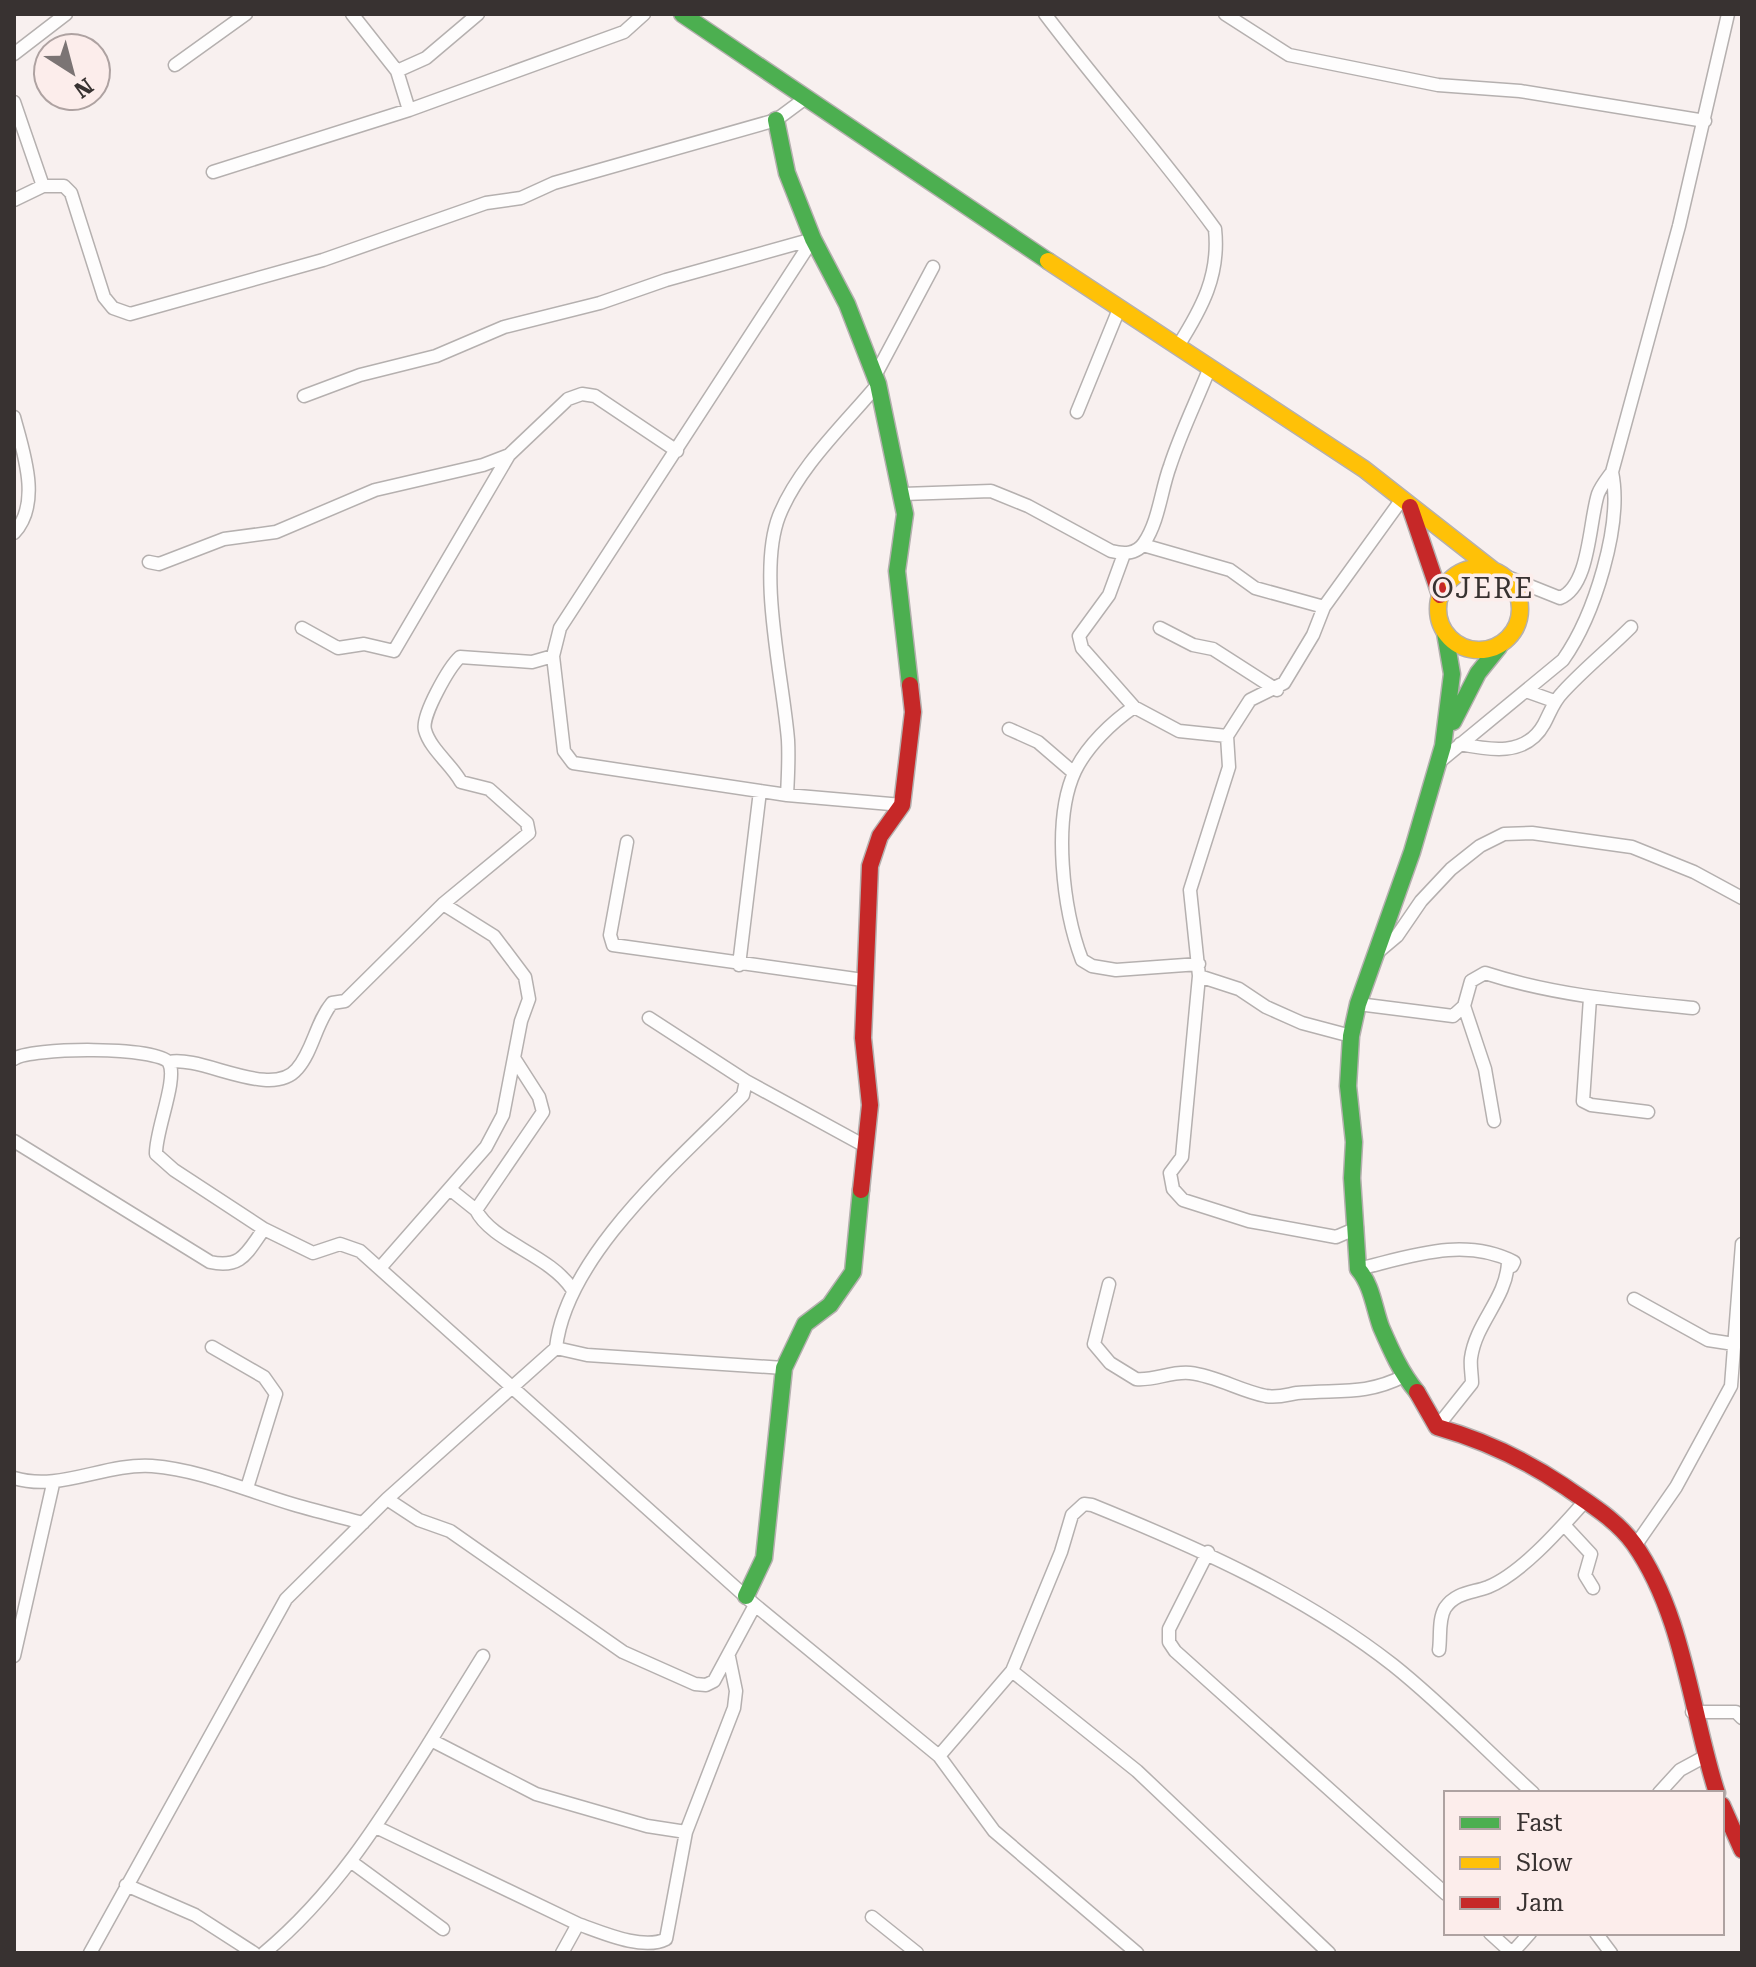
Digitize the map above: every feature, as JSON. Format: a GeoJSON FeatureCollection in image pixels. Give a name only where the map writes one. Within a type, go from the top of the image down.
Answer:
{"type":"FeatureCollection","features":[{"type":"Feature","properties":{"kind":"street"},"geometry":{"type":"LineString","coordinates":[[14,54],[66,14]]}},
{"type":"Feature","properties":{"kind":"street"},"geometry":{"type":"LineString","coordinates":[[175,65],[246,14]]}},
{"type":"Feature","properties":{"kind":"street"},"geometry":{"type":"LineString","coordinates":[[352,14],[397,71],[409,110]]}},
{"type":"Feature","properties":{"kind":"street"},"geometry":{"type":"LineString","coordinates":[[397,71],[426,58],[478,14]]}},
{"type":"Feature","properties":{"kind":"street"},"geometry":{"type":"LineString","coordinates":[[213,172],[409,110],[624,32],[644,14]]}},
{"type":"Feature","properties":{"kind":"street"},"geometry":{"type":"LineString","coordinates":[[682,14],[1119,309],[1364,469],[1499,573],[1519,597],[1521,610],[1512,635],[1485,659],[1468,687],[1451,745]]}},
{"type":"Feature","properties":{"kind":"street"},"geometry":{"type":"LineString","coordinates":[[1045,14],[1081,64],[1134,121],[1215,229],[1217,249],[1207,300],[1178,346]]}},
{"type":"Feature","properties":{"kind":"street"},"geometry":{"type":"LineString","coordinates":[[1225,14],[1289,55],[1438,85],[1520,91],[1705,121]]}},
{"type":"Feature","properties":{"kind":"street"},"geometry":{"type":"LineString","coordinates":[[1451,745],[1452,674],[1437,608],[1440,595],[1456,575],[1481,568],[1552,597],[1569,594],[1580,575],[1599,491],[1612,472],[1705,121],[1728,14]]}},
{"type":"Feature","properties":{"kind":"street"},"geometry":{"type":"LineString","coordinates":[[14,200],[43,186],[64,186],[71,193],[104,297],[113,308],[130,314],[323,260],[486,203],[521,198],[554,183],[776,120],[807,97]]}},
{"type":"Feature","properties":{"kind":"street"},"geometry":{"type":"LineString","coordinates":[[14,102],[43,186]]}},
{"type":"Feature","properties":{"kind":"street"},"geometry":{"type":"LineString","coordinates":[[387,1499],[419,1520],[450,1531],[623,1652],[695,1684],[706,1685],[714,1681],[729,1657],[764,1558],[784,1368],[805,1324],[830,1305],[853,1272],[870,1105],[863,1038],[863,980],[870,866],[880,836],[902,805],[913,712],[897,571],[905,514],[877,379],[847,304],[813,239],[787,173],[776,120]]}},
{"type":"Feature","properties":{"kind":"street"},"geometry":{"type":"LineString","coordinates":[[304,396],[360,375],[436,356],[504,327],[600,303],[666,280],[813,239]]}},
{"type":"Feature","properties":{"kind":"street"},"geometry":{"type":"LineString","coordinates":[[813,239],[560,628],[553,656],[564,751],[573,763],[787,795],[902,805]]}},
{"type":"Feature","properties":{"kind":"street"},"geometry":{"type":"LineString","coordinates":[[787,795],[788,743],[774,619],[771,546],[780,514],[807,469],[877,379],[933,267]]}},
{"type":"Feature","properties":{"kind":"street"},"geometry":{"type":"LineString","coordinates":[[1077,412],[1119,309]]}},
{"type":"Feature","properties":{"kind":"street"},"geometry":{"type":"LineString","coordinates":[[1143,545],[1170,464],[1210,367]]}},
{"type":"Feature","properties":{"kind":"street"},"geometry":{"type":"LineString","coordinates":[[302,628],[338,648],[364,644],[394,651],[509,455],[568,399],[582,394],[595,396],[677,451]]}},
{"type":"Feature","properties":{"kind":"street"},"geometry":{"type":"LineString","coordinates":[[14,417],[26,461],[28,500],[14,533]]}},
{"type":"Feature","properties":{"kind":"street"},"geometry":{"type":"LineString","coordinates":[[149,562],[159,564],[224,539],[276,532],[375,490],[483,465],[509,455]]}},
{"type":"Feature","properties":{"kind":"street"},"geometry":{"type":"LineString","coordinates":[[1437,1427],[1425,1402],[1404,1376],[1381,1326],[1365,1277],[1358,1269],[1348,1086],[1351,1036],[1358,1004],[1412,852],[1438,763],[1451,745],[1563,660],[1576,641],[1610,536],[1617,496],[1612,472]]}},
{"type":"Feature","properties":{"kind":"street"},"geometry":{"type":"LineString","coordinates":[[903,494],[991,491],[1028,506],[1111,551],[1124,554],[1143,545],[1230,570],[1255,588],[1324,607]]}},
{"type":"Feature","properties":{"kind":"street"},"geometry":{"type":"LineString","coordinates":[[1406,502],[1440,595]]}},
{"type":"Feature","properties":{"kind":"street"},"geometry":{"type":"LineString","coordinates":[[1357,1228],[1336,1237],[1249,1221],[1183,1200],[1173,1189],[1170,1173],[1182,1157],[1199,970],[1190,890],[1229,767],[1227,736],[1250,700],[1277,690],[1297,664],[1324,607],[1406,502]]}},
{"type":"Feature","properties":{"kind":"street"},"geometry":{"type":"LineString","coordinates":[[1124,554],[1109,595],[1079,641],[1134,707],[1179,731],[1227,736]]}},
{"type":"Feature","properties":{"kind":"street"},"geometry":{"type":"LineString","coordinates":[[1451,745],[1494,750],[1521,745],[1542,728],[1554,701],[1631,627]]}},
{"type":"Feature","properties":{"kind":"street"},"geometry":{"type":"LineString","coordinates":[[1160,628],[1193,645],[1213,649],[1277,690]]}},
{"type":"Feature","properties":{"kind":"street"},"geometry":{"type":"LineString","coordinates":[[1445,633],[1454,642],[1478,651],[1503,643]]}},
{"type":"Feature","properties":{"kind":"street"},"geometry":{"type":"LineString","coordinates":[[14,1059],[21,1053],[41,1050],[144,1053],[169,1062],[262,1080],[284,1078],[297,1070],[332,1003],[345,1001],[443,904],[529,833],[527,823],[489,789],[461,782],[427,735],[425,721],[445,677],[460,657],[532,662],[553,656]]}},
{"type":"Feature","properties":{"kind":"street"},"geometry":{"type":"LineString","coordinates":[[1526,691],[1554,701]]}},
{"type":"Feature","properties":{"kind":"street"},"geometry":{"type":"LineString","coordinates":[[1134,707],[1105,733],[1074,773],[1063,831],[1064,866],[1068,903],[1082,960],[1092,966],[1116,970],[1199,970],[1283,1015],[1351,1036]]}},
{"type":"Feature","properties":{"kind":"street"},"geometry":{"type":"LineString","coordinates":[[1009,729],[1038,742],[1074,773]]}},
{"type":"Feature","properties":{"kind":"street"},"geometry":{"type":"LineString","coordinates":[[739,965],[760,791]]}},
{"type":"Feature","properties":{"kind":"street"},"geometry":{"type":"LineString","coordinates":[[1376,953],[1405,927],[1421,901],[1451,869],[1480,846],[1504,834],[1532,833],[1632,847],[1694,872],[1742,898]]}},
{"type":"Feature","properties":{"kind":"street"},"geometry":{"type":"LineString","coordinates":[[627,842],[610,935],[613,945],[863,980]]}},
{"type":"Feature","properties":{"kind":"street"},"geometry":{"type":"LineString","coordinates":[[380,1268],[486,1147],[503,1115],[521,1021],[529,999],[525,977],[494,936],[443,904]]}},
{"type":"Feature","properties":{"kind":"street"},"geometry":{"type":"LineString","coordinates":[[1358,1004],[1436,1017],[1453,1016],[1464,1006],[1471,981],[1485,973],[1532,988],[1590,998],[1693,1008]]}},
{"type":"Feature","properties":{"kind":"street"},"geometry":{"type":"LineString","coordinates":[[1590,998],[1583,1101],[1591,1105],[1648,1112]]}},
{"type":"Feature","properties":{"kind":"street"},"geometry":{"type":"LineString","coordinates":[[1464,1006],[1485,1069],[1494,1121]]}},
{"type":"Feature","properties":{"kind":"street"},"geometry":{"type":"LineString","coordinates":[[649,1018],[746,1081],[865,1146]]}},
{"type":"Feature","properties":{"kind":"street"},"geometry":{"type":"LineString","coordinates":[[476,1210],[543,1112],[539,1097],[514,1058]]}},
{"type":"Feature","properties":{"kind":"street"},"geometry":{"type":"LineString","coordinates":[[169,1062],[169,1084],[156,1154],[174,1170],[264,1229],[313,1253],[340,1244],[360,1251],[512,1390],[751,1600],[939,1756],[994,1831],[1137,1953]]}},
{"type":"Feature","properties":{"kind":"street"},"geometry":{"type":"LineString","coordinates":[[90,1953],[286,1599],[387,1499],[556,1348],[559,1323],[572,1289],[612,1231],[743,1095],[746,1081]]}},
{"type":"Feature","properties":{"kind":"street"},"geometry":{"type":"LineString","coordinates":[[14,1141],[210,1262],[228,1266],[236,1263],[264,1229]]}},
{"type":"Feature","properties":{"kind":"street"},"geometry":{"type":"LineString","coordinates":[[451,1190],[501,1233],[563,1276],[572,1289]]}},
{"type":"Feature","properties":{"kind":"street"},"geometry":{"type":"LineString","coordinates":[[1635,1546],[1676,1487],[1731,1386],[1742,1244]]}},
{"type":"Feature","properties":{"kind":"street"},"geometry":{"type":"LineString","coordinates":[[1358,1269],[1438,1250],[1471,1249],[1514,1262],[1512,1266],[1508,1263],[1500,1298],[1489,1311],[1471,1357],[1472,1383],[1437,1427]]}},
{"type":"Feature","properties":{"kind":"street"},"geometry":{"type":"LineString","coordinates":[[1109,1284],[1094,1344],[1110,1363],[1136,1379],[1167,1373],[1202,1375],[1256,1394],[1279,1397],[1297,1393],[1345,1394],[1386,1385],[1404,1376]]}},
{"type":"Feature","properties":{"kind":"street"},"geometry":{"type":"LineString","coordinates":[[1634,1299],[1708,1340],[1734,1344]]}},
{"type":"Feature","properties":{"kind":"street"},"geometry":{"type":"LineString","coordinates":[[212,1347],[264,1377],[276,1394],[247,1488]]}},
{"type":"Feature","properties":{"kind":"street"},"geometry":{"type":"LineString","coordinates":[[556,1348],[587,1355],[784,1368]]}},
{"type":"Feature","properties":{"kind":"street"},"geometry":{"type":"LineString","coordinates":[[1437,1427],[1478,1437],[1553,1478],[1603,1512],[1635,1546],[1665,1612],[1704,1757],[1716,1791]]}},
{"type":"Feature","properties":{"kind":"street"},"geometry":{"type":"LineString","coordinates":[[14,1478],[53,1484],[91,1471],[148,1466],[188,1470],[363,1523]]}},
{"type":"Feature","properties":{"kind":"street"},"geometry":{"type":"LineString","coordinates":[[14,1656],[53,1484]]}},
{"type":"Feature","properties":{"kind":"street"},"geometry":{"type":"LineString","coordinates":[[1439,1650],[1441,1619],[1454,1599],[1489,1586],[1509,1574],[1564,1525],[1585,1501]]}},
{"type":"Feature","properties":{"kind":"street"},"geometry":{"type":"LineString","coordinates":[[939,1756],[1012,1671],[1077,1509],[1092,1505],[1208,1552],[1302,1603],[1393,1665],[1531,1791]]}},
{"type":"Feature","properties":{"kind":"street"},"geometry":{"type":"LineString","coordinates":[[1564,1525],[1591,1554],[1585,1575],[1593,1588]]}},
{"type":"Feature","properties":{"kind":"street"},"geometry":{"type":"LineString","coordinates":[[1208,1552],[1169,1629],[1169,1642],[1175,1651],[1444,1892]]}},
{"type":"Feature","properties":{"kind":"street"},"geometry":{"type":"LineString","coordinates":[[264,1953],[294,1928],[353,1863],[483,1656]]}},
{"type":"Feature","properties":{"kind":"street"},"geometry":{"type":"LineString","coordinates":[[376,1827],[578,1924],[610,1936],[653,1943],[666,1939],[686,1832],[734,1708],[736,1691],[729,1657]]}},
{"type":"Feature","properties":{"kind":"street"},"geometry":{"type":"LineString","coordinates":[[1012,1671],[1137,1771],[1329,1953]]}},
{"type":"Feature","properties":{"kind":"street"},"geometry":{"type":"LineString","coordinates":[[1692,1712],[1736,1712],[1742,1718]]}},
{"type":"Feature","properties":{"kind":"street"},"geometry":{"type":"LineString","coordinates":[[431,1740],[536,1794],[647,1826],[686,1832]]}},
{"type":"Feature","properties":{"kind":"street"},"geometry":{"type":"LineString","coordinates":[[1661,1791],[1680,1770],[1704,1757]]}},
{"type":"Feature","properties":{"kind":"street"},"geometry":{"type":"LineString","coordinates":[[1724,1810],[1742,1850]]}},
{"type":"Feature","properties":{"kind":"street"},"geometry":{"type":"LineString","coordinates":[[353,1863],[443,1929]]}},
{"type":"Feature","properties":{"kind":"street"},"geometry":{"type":"LineString","coordinates":[[126,1885],[195,1915],[254,1953]]}},
{"type":"Feature","properties":{"kind":"street"},"geometry":{"type":"LineString","coordinates":[[872,1917],[917,1953]]}},
{"type":"Feature","properties":{"kind":"street"},"geometry":{"type":"LineString","coordinates":[[562,1953],[578,1924]]}},
{"type":"Feature","properties":{"kind":"street"},"geometry":{"type":"LineString","coordinates":[[1492,1935],[1512,1953],[1528,1935]]}},
{"type":"Feature","properties":{"kind":"street"},"geometry":{"type":"LineString","coordinates":[[1598,1935],[1611,1953]]}},
{"type":"Feature","properties":{"kind":"traffic: fast"},"geometry":{"type":"LineString","coordinates":[[682,14],[1048,261]]}},
{"type":"Feature","properties":{"kind":"traffic: fast"},"geometry":{"type":"LineString","coordinates":[[776,120],[787,173],[813,239],[847,304],[878,384],[905,514],[897,571],[910,685]]}},
{"type":"Feature","properties":{"kind":"traffic: fast"},"geometry":{"type":"LineString","coordinates":[[1417,1392],[1393,1353],[1381,1327],[1370,1289],[1358,1269],[1352,1178],[1354,1142],[1348,1086],[1351,1036],[1358,1004],[1412,852],[1443,746],[1452,674],[1445,633]]}},
{"type":"Feature","properties":{"kind":"traffic: fast"},"geometry":{"type":"LineString","coordinates":[[1453,722],[1478,673],[1499,647]]}},
{"type":"Feature","properties":{"kind":"traffic: fast"},"geometry":{"type":"LineString","coordinates":[[746,1596],[764,1558],[784,1368],[805,1324],[830,1305],[853,1272],[861,1190]]}},
{"type":"Feature","properties":{"kind":"traffic: slow"},"geometry":{"type":"LineString","coordinates":[[1048,261],[1364,469],[1493,570]]}},
{"type":"Feature","properties":{"kind":"traffic: slow"},"geometry":{"type":"LineString","coordinates":[[1479,568],[1495,571],[1508,580],[1517,593],[1520,609],[1517,625],[1508,638],[1495,647],[1479,650],[1463,647],[1450,638],[1441,625],[1438,609],[1441,593],[1450,580],[1463,571],[1479,568]]}},
{"type":"Feature","properties":{"kind":"traffic: jam"},"geometry":{"type":"LineString","coordinates":[[1410,507],[1440,595]]}},
{"type":"Feature","properties":{"kind":"traffic: jam"},"geometry":{"type":"LineString","coordinates":[[861,1190],[870,1105],[863,1038],[870,866],[880,836],[902,805],[913,712],[910,685]]}},
{"type":"Feature","properties":{"kind":"traffic: jam"},"geometry":{"type":"LineString","coordinates":[[1417,1392],[1437,1427],[1487,1444],[1534,1467],[1601,1512],[1634,1544],[1651,1572],[1675,1633],[1716,1791]]}},
{"type":"Feature","properties":{"kind":"traffic: jam"},"geometry":{"type":"LineString","coordinates":[[1724,1810],[1742,1850]]}},
{"type":"Feature","properties":{"kind":"district","name":"OJERE"},"geometry":{"type":"Point","coordinates":[1483,588]}}]}
